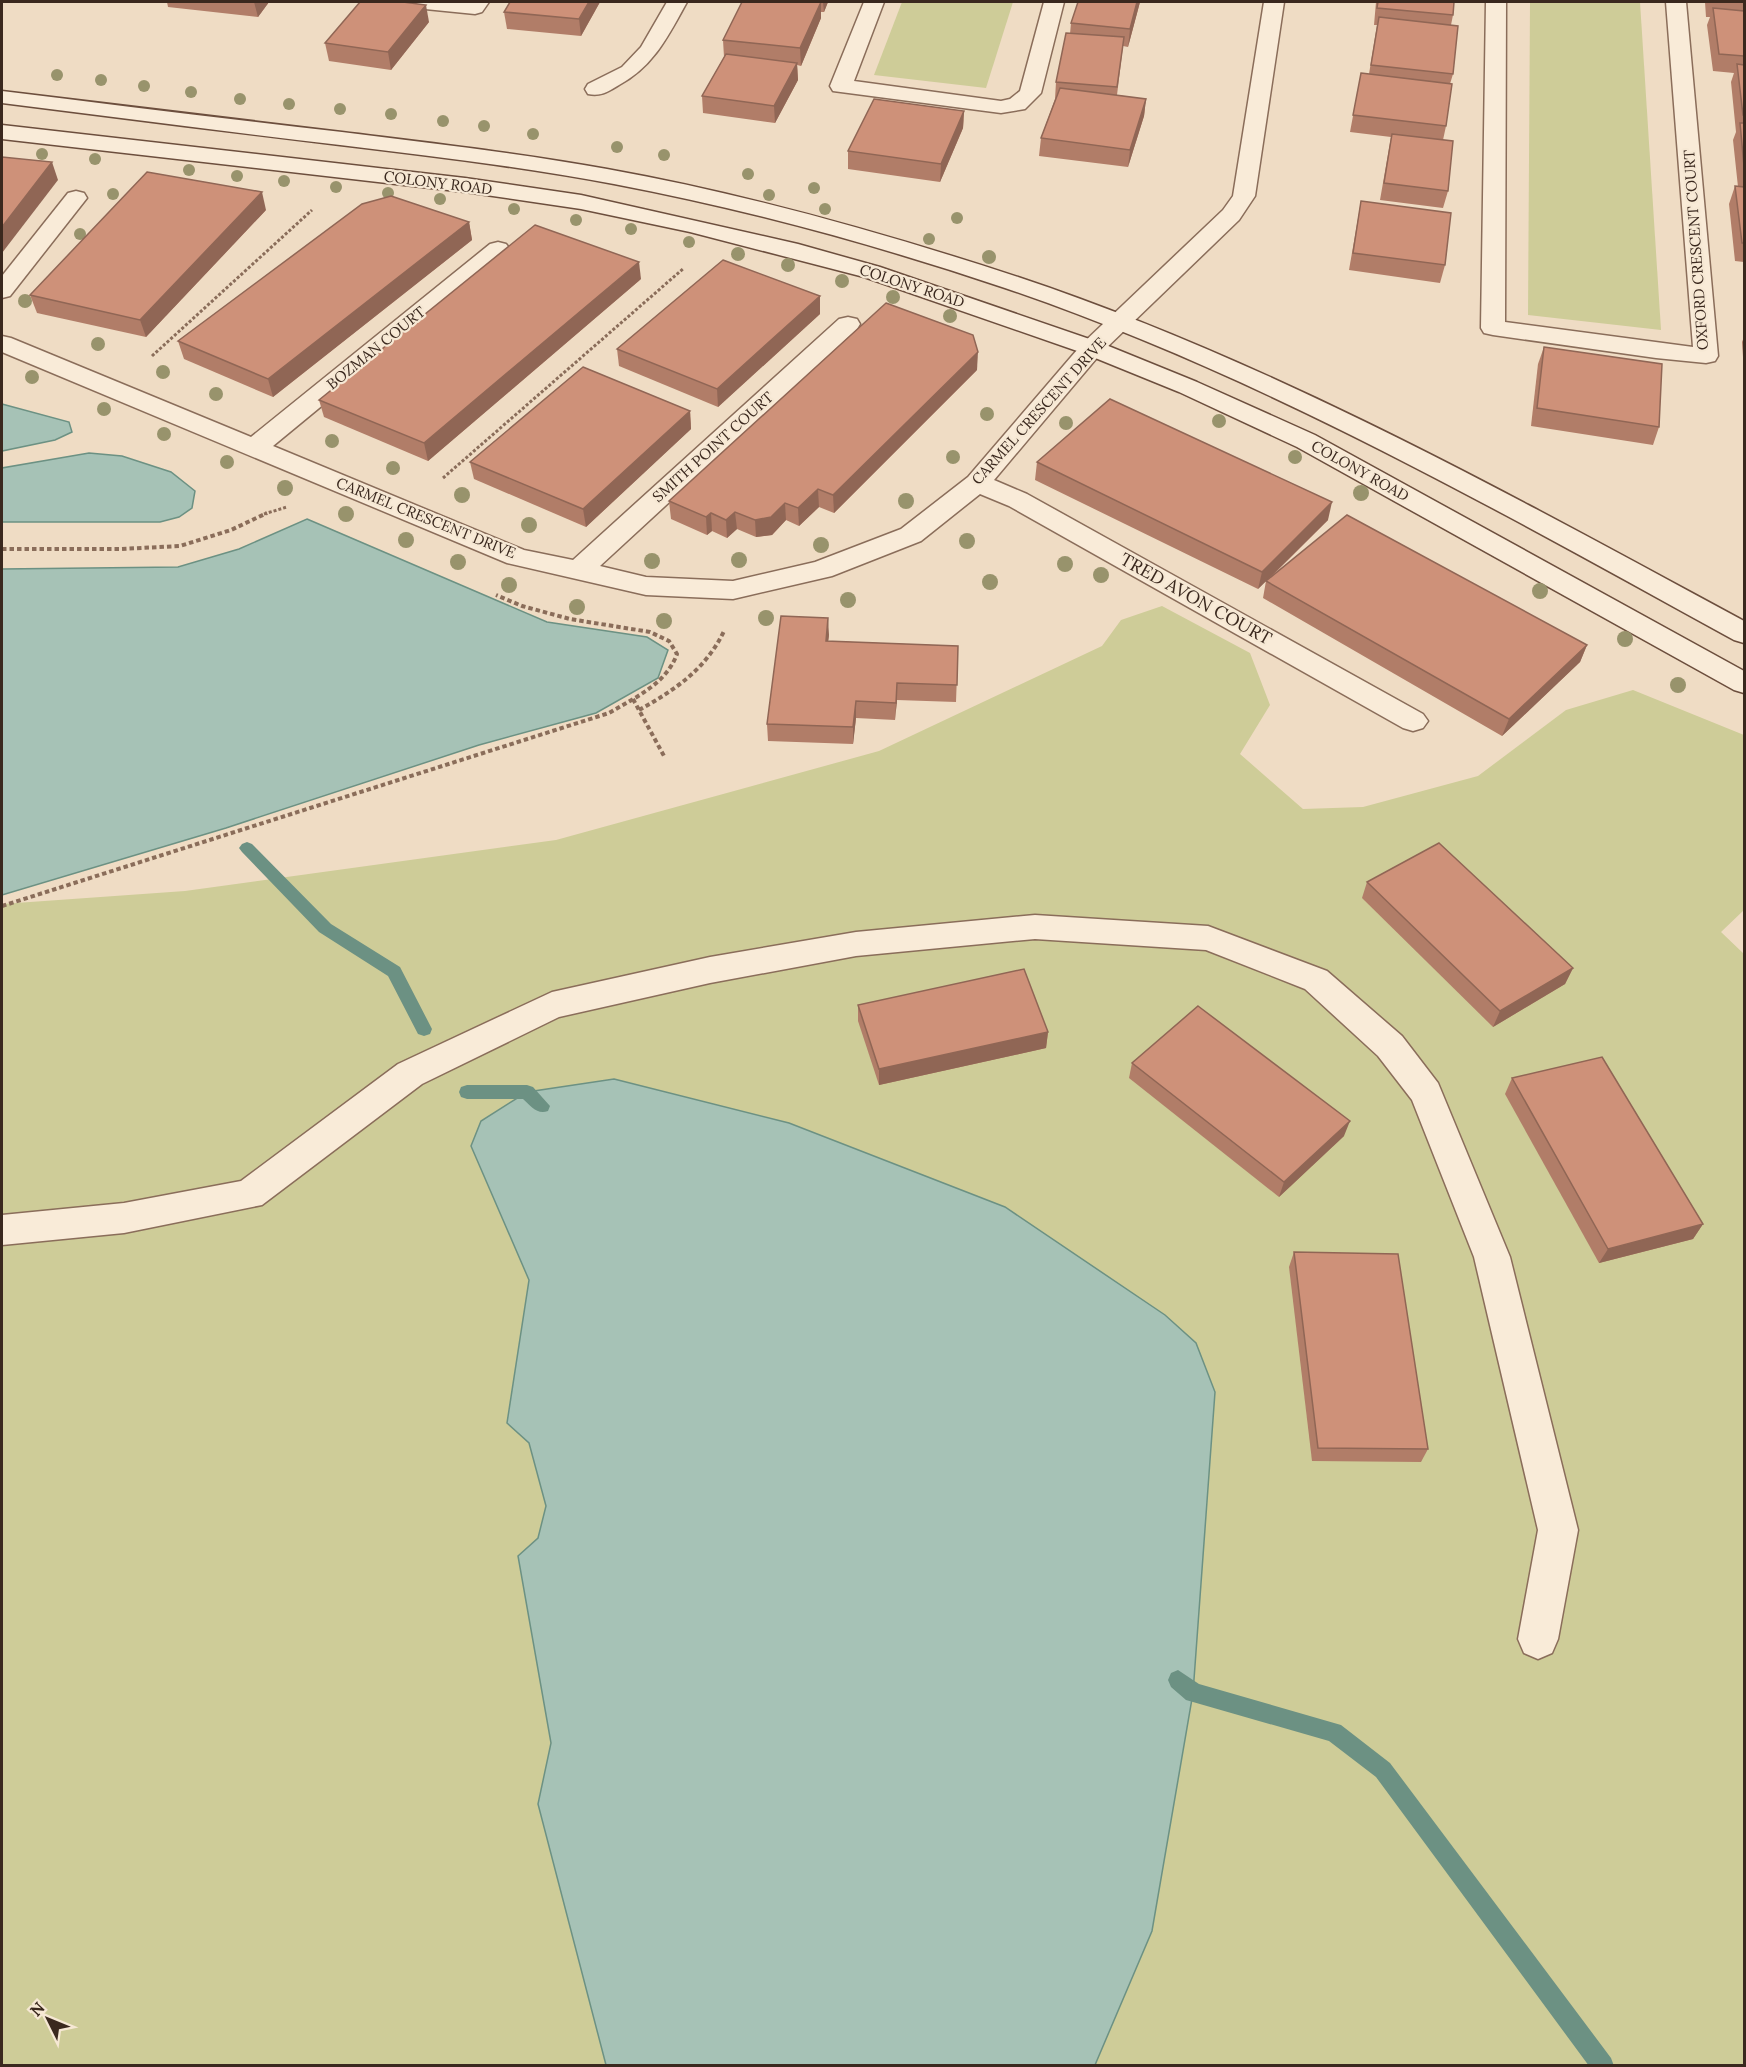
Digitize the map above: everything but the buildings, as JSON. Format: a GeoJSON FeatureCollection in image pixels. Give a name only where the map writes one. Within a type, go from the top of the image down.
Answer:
{"type":"FeatureCollection","features":[{"type":"Feature","properties":{"kind":"street"},"geometry":{"type":"LineString","coordinates":[[415,2],[475,8],[479,2]]}},
{"type":"Feature","properties":{"kind":"street"},"geometry":{"type":"LineString","coordinates":[[596,89],[629,71],[650,50],[677,2]]}},
{"type":"Feature","properties":{"kind":"street"},"geometry":{"type":"LineString","coordinates":[[874,2],[841,86],[1001,107],[1017,105],[1030,93],[1054,2]]}},
{"type":"Feature","properties":{"kind":"street","name":"CARMEL CRESCENT DRIVE"},"geometry":{"type":"LineString","coordinates":[[2,343],[517,557],[646,586],[734,590],[822,570],[910,535],[977,483],[1092,348],[1232,215],[1244,195],[1274,2]]}},
{"type":"Feature","properties":{"kind":"street","name":"OXFORD CRESCENT COURT"},"geometry":{"type":"LineString","coordinates":[[1496,2],[1493,328],[1706,356],[1676,2]]}},
{"type":"Feature","properties":{"kind":"street","name":"COLONY ROAD"},"geometry":{"type":"LineString","coordinates":[[2,97],[464,154],[586,172],[695,194],[916,253],[1049,296],[1119,322],[1296,399],[1440,471],[1744,633]]}},
{"type":"Feature","properties":{"kind":"street","name":"COLONY ROAD"},"geometry":{"type":"LineString","coordinates":[[2,132],[465,185],[581,202],[690,225],[840,263],[945,296],[1092,348],[1188,387],[1306,441],[1744,683]]}},
{"type":"Feature","properties":{"kind":"street"},"geometry":{"type":"LineString","coordinates":[[2,291],[76,198]]}},
{"type":"Feature","properties":{"kind":"street","name":"BOZMAN COURT"},"geometry":{"type":"LineString","coordinates":[[254,448],[498,249]]}},
{"type":"Feature","properties":{"kind":"street","name":"SMITH POINT COURT"},"geometry":{"type":"LineString","coordinates":[[578,570],[848,324]]}},
{"type":"Feature","properties":{"kind":"street","name":"TRED AVON COURT"},"geometry":{"type":"LineString","coordinates":[[977,483],[1018,500],[1413,721]]}},
{"type":"Feature","properties":{"kind":"street"},"geometry":{"type":"LineString","coordinates":[[2,1230],[124,1218],[250,1194],[410,1074],[552,1005],[710,970],[856,944],[1035,927],[1208,938],[1316,980],[1390,1046],[1426,1093],[1492,1257],[1558,1530],[1538,1639]]}},
{"type":"Feature","properties":{"kind":"path"},"geometry":{"type":"LineString","coordinates":[[152,356],[312,210]]}},
{"type":"Feature","properties":{"kind":"path"},"geometry":{"type":"LineString","coordinates":[[443,478],[684,268]]}},
{"type":"Feature","properties":{"kind":"path"},"geometry":{"type":"LineString","coordinates":[[2,549],[121,549],[180,546],[231,530],[275,509],[287,507],[296,510]]}},
{"type":"Feature","properties":{"kind":"path"},"geometry":{"type":"LineString","coordinates":[[2,906],[609,713],[633,699],[671,670],[677,654],[669,641],[650,632],[570,619],[531,609],[489,592]]}},
{"type":"Feature","properties":{"kind":"path"},"geometry":{"type":"LineString","coordinates":[[639,710],[672,692],[709,660],[720,642],[727,622]]}},
{"type":"Feature","properties":{"kind":"path"},"geometry":{"type":"LineString","coordinates":[[633,699],[664,756]]}},
{"type":"Feature","properties":{"kind":"shaded area"},"geometry":{"type":"Polygon","coordinates":[[[902,2],[1013,2],[986,88],[874,75],[902,2]]]}},
{"type":"Feature","properties":{"kind":"shaded area"},"geometry":{"type":"Polygon","coordinates":[[[1530,2],[1640,2],[1661,330],[1528,315],[1530,2]]]}},
{"type":"Feature","properties":{"kind":"shaded area"},"geometry":{"type":"Polygon","coordinates":[[[2,404],[69,422],[72,432],[55,440],[2,451],[2,404]]]}},
{"type":"Feature","properties":{"kind":"shaded area"},"geometry":{"type":"Polygon","coordinates":[[[89,453],[122,456],[171,472],[195,491],[192,508],[179,517],[160,522],[2,522],[2,468],[89,453]]]}},
{"type":"Feature","properties":{"kind":"shaded area"},"geometry":{"type":"Polygon","coordinates":[[[307,519],[547,622],[647,637],[668,650],[658,678],[596,713],[479,745],[226,828],[2,895],[2,569],[178,567],[239,549],[307,519]]]}},
{"type":"Feature","properties":{"kind":"shaded area"},"geometry":{"type":"Polygon","coordinates":[[[1162,606],[1250,653],[1270,705],[1240,754],[1303,809],[1363,807],[1478,776],[1566,710],[1633,690],[1744,735],[1744,910],[1721,932],[1744,954],[1744,2065],[1095,2065],[1152,1931],[1193,1693],[1215,1392],[1005,1207],[789,1123],[614,1079],[471,1146],[529,1280],[507,1422],[529,1443],[546,1506],[538,1538],[518,1556],[551,1743],[538,1804],[606,2065],[2,2066],[2,904],[185,891],[556,840],[879,751],[1102,646],[1121,620],[1162,606]]]}},
{"type":"Feature","properties":{"kind":"shaded area"},"geometry":{"type":"Polygon","coordinates":[[[614,1079],[789,1123],[1005,1207],[1165,1315],[1196,1343],[1215,1392],[1193,1693],[1152,1931],[1095,2065],[606,2065],[538,1804],[551,1743],[518,1556],[538,1538],[546,1506],[529,1443],[507,1423],[529,1280],[471,1146],[481,1121],[527,1092],[614,1079]]]}},
{"type":"Feature","properties":{"kind":"waterway"},"geometry":{"type":"LineString","coordinates":[[247,848],[325,928],[394,972],[424,1029]]}},
{"type":"Feature","properties":{"kind":"waterway"},"geometry":{"type":"LineString","coordinates":[[467,1092],[527,1092],[542,1106]]}},
{"type":"Feature","properties":{"kind":"waterway"},"geometry":{"type":"LineString","coordinates":[[1178,1680],[1193,1693],[1334,1732],[1383,1770],[1603,2066]]}}]}
